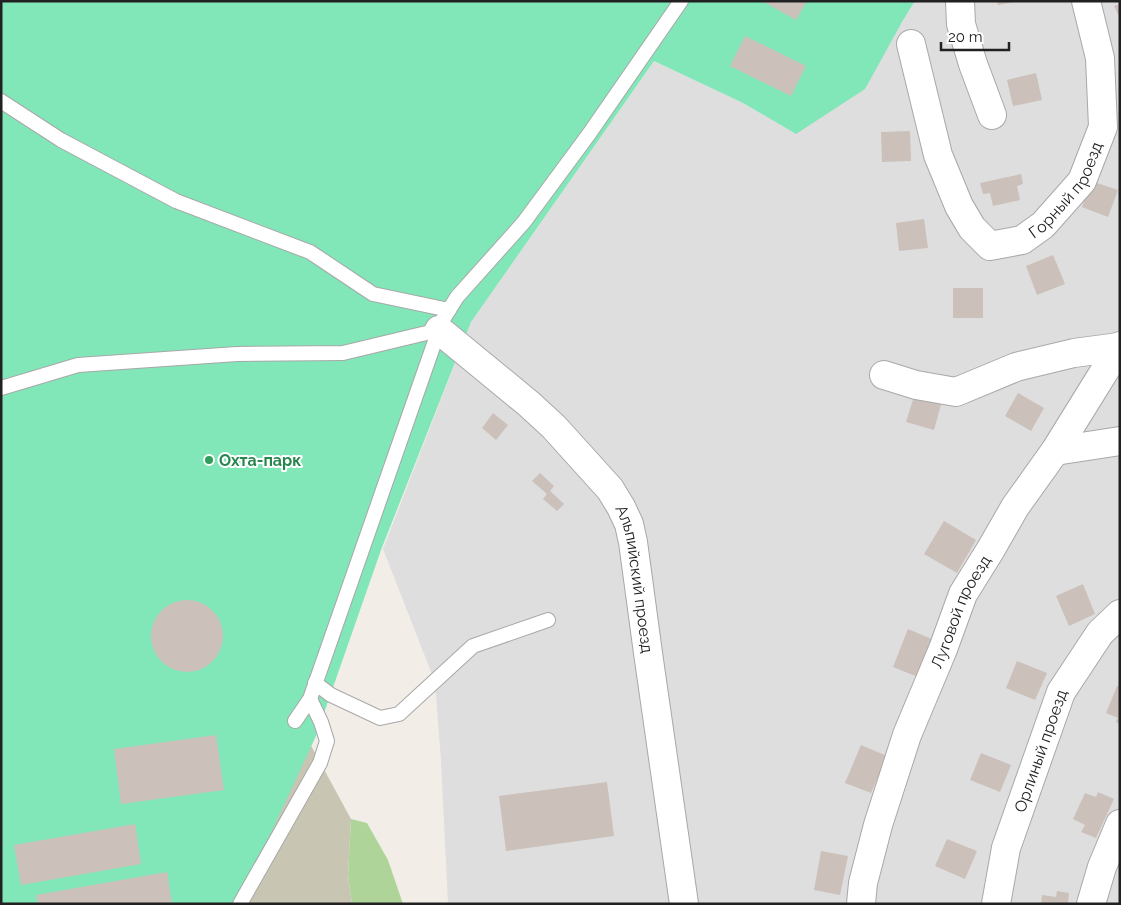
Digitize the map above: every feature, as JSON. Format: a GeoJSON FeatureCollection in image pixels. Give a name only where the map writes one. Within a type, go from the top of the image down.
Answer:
{"type":"FeatureCollection","features":[{"type":"Feature","properties":{"kind":"street"},"geometry":{"type":"LineString","coordinates":[[960,1],[961,24],[973,64],[992,115]]}},
{"type":"Feature","properties":{"kind":"street","name":"Горный проезд"},"geometry":{"type":"LineString","coordinates":[[911,44],[938,154],[959,206],[972,228],[990,246],[1022,240],[1043,225],[1082,181],[1103,127],[1100,58],[1086,1]]}},
{"type":"Feature","properties":{"kind":"street","name":"Альпийский проезд"},"geometry":{"type":"LineString","coordinates":[[444,320],[554,427],[610,489],[621,506],[629,524],[684,904]]}},
{"type":"Feature","properties":{"kind":"street","name":"Луговой проезд"},"geometry":{"type":"LineString","coordinates":[[884,375],[916,385],[956,392],[1016,367],[1074,353],[1119,346]]}},
{"type":"Feature","properties":{"kind":"street","name":"Луговой проезд"},"geometry":{"type":"LineString","coordinates":[[861,904],[863,883],[878,826],[907,735],[943,649],[962,594],[1015,507],[1055,451],[1119,346]]}},
{"type":"Feature","properties":{"kind":"street"},"geometry":{"type":"LineString","coordinates":[[1055,451],[1120,441]]}},
{"type":"Feature","properties":{"kind":"street","name":"Орлиный проезд"},"geometry":{"type":"LineString","coordinates":[[996,904],[1006,848],[1061,692],[1100,633],[1120,614]]}},
{"type":"Feature","properties":{"kind":"street"},"geometry":{"type":"LineString","coordinates":[[1091,904],[1102,867],[1120,824]]}},
{"type":"Feature","properties":{"kind":"lane"},"geometry":{"type":"LineString","coordinates":[[295,721],[310,699],[444,320],[457,298],[524,222],[589,134],[680,1]]}},
{"type":"Feature","properties":{"kind":"lane"},"geometry":{"type":"LineString","coordinates":[[1,101],[61,140],[176,201],[310,252],[374,294],[444,320]]}},
{"type":"Feature","properties":{"kind":"lane"},"geometry":{"type":"LineString","coordinates":[[1,388],[78,365],[237,354],[343,353],[444,320]]}},
{"type":"Feature","properties":{"kind":"lane"},"geometry":{"type":"LineString","coordinates":[[315,684],[331,695],[380,718],[399,714],[473,646],[548,620]]}},
{"type":"Feature","properties":{"kind":"lane"},"geometry":{"type":"LineString","coordinates":[[240,904],[320,763],[327,741],[321,722],[310,699]]}},
{"type":"Feature","properties":{"kind":"shaded area"},"geometry":{"type":"Polygon","coordinates":[[[915,1],[1120,1],[1120,904],[448,904],[435,682],[383,549],[471,322],[654,61],[743,103],[796,134],[902,22],[915,1]]]}},
{"type":"Feature","properties":{"kind":"shaded area"},"geometry":{"type":"Polygon","coordinates":[[[308,740],[351,819],[348,875],[352,904],[228,904],[308,740]]]}},
{"type":"Feature","properties":{"kind":"green space","name":"Охта-парк"},"geometry":{"type":"Polygon","coordinates":[[[1,1],[915,1],[865,89],[796,134],[743,103],[654,61],[471,322],[381,550],[316,736],[269,837],[234,904],[1,904],[1,1]]]}},
{"type":"Feature","properties":{"kind":"green space"},"geometry":{"type":"Polygon","coordinates":[[[351,819],[367,823],[388,860],[403,904],[352,904],[348,875],[351,819]]]}},
{"type":"Feature","properties":{"kind":"building"},"geometry":{"type":"Polygon","coordinates":[[[762,1],[807,1],[796,20],[762,1]]]}},
{"type":"Feature","properties":{"kind":"building"},"geometry":{"type":"Polygon","coordinates":[[[997,1],[1013,1],[1013,2],[998,5],[997,1]]]}},
{"type":"Feature","properties":{"kind":"building"},"geometry":{"type":"Polygon","coordinates":[[[1120,4],[1120,18],[1114,6],[1120,4]]]}},
{"type":"Feature","properties":{"kind":"building"},"geometry":{"type":"Polygon","coordinates":[[[745,36],[806,66],[791,96],[730,66],[745,36]]]}},
{"type":"Feature","properties":{"kind":"building"},"geometry":{"type":"Polygon","coordinates":[[[1036,73],[1042,100],[1013,106],[1007,80],[1036,73]]]}},
{"type":"Feature","properties":{"kind":"building"},"geometry":{"type":"Polygon","coordinates":[[[910,131],[911,161],[882,162],[881,132],[910,131]]]}},
{"type":"Feature","properties":{"kind":"building"},"geometry":{"type":"Polygon","coordinates":[[[1021,174],[1023,184],[1017,186],[1020,200],[993,206],[990,193],[983,194],[980,183],[1021,174]]]}},
{"type":"Feature","properties":{"kind":"building"},"geometry":{"type":"Polygon","coordinates":[[[1091,181],[1118,190],[1108,217],[1082,207],[1091,181]]]}},
{"type":"Feature","properties":{"kind":"building"},"geometry":{"type":"Polygon","coordinates":[[[924,219],[928,248],[899,251],[896,223],[924,219]]]}},
{"type":"Feature","properties":{"kind":"building"},"geometry":{"type":"Polygon","coordinates":[[[1053,255],[1065,284],[1037,295],[1026,266],[1053,255]]]}},
{"type":"Feature","properties":{"kind":"building"},"geometry":{"type":"Polygon","coordinates":[[[953,288],[983,288],[983,318],[953,318],[953,288]]]}},
{"type":"Feature","properties":{"kind":"building"},"geometry":{"type":"Polygon","coordinates":[[[915,393],[942,401],[934,430],[906,422],[915,393]]]}},
{"type":"Feature","properties":{"kind":"building"},"geometry":{"type":"Polygon","coordinates":[[[1018,393],[1044,408],[1031,431],[1005,416],[1018,393]]]}},
{"type":"Feature","properties":{"kind":"building"},"geometry":{"type":"Polygon","coordinates":[[[493,413],[508,425],[496,440],[482,428],[493,413]]]}},
{"type":"Feature","properties":{"kind":"building"},"geometry":{"type":"Polygon","coordinates":[[[540,473],[554,486],[550,491],[564,504],[557,511],[543,499],[547,494],[532,481],[540,473]]]}},
{"type":"Feature","properties":{"kind":"building"},"geometry":{"type":"Polygon","coordinates":[[[944,521],[976,540],[957,573],[924,554],[944,521]]]}},
{"type":"Feature","properties":{"kind":"building"},"geometry":{"type":"Polygon","coordinates":[[[1083,584],[1095,614],[1069,626],[1056,596],[1083,584]]]}},
{"type":"Feature","properties":{"kind":"building"},"geometry":{"type":"Polygon","coordinates":[[[187,600],[207,606],[217,616],[223,636],[217,656],[207,666],[187,672],[167,666],[157,656],[151,636],[157,616],[167,606],[187,600]]]}},
{"type":"Feature","properties":{"kind":"building"},"geometry":{"type":"Polygon","coordinates":[[[908,629],[934,640],[918,677],[893,667],[908,629]]]}},
{"type":"Feature","properties":{"kind":"building"},"geometry":{"type":"Polygon","coordinates":[[[1017,661],[1047,673],[1035,700],[1006,688],[1017,661]]]}},
{"type":"Feature","properties":{"kind":"building"},"geometry":{"type":"Polygon","coordinates":[[[1117,686],[1120,687],[1120,724],[1116,722],[1118,718],[1106,713],[1117,686]]]}},
{"type":"Feature","properties":{"kind":"building"},"geometry":{"type":"Polygon","coordinates":[[[216,735],[224,790],[121,804],[114,749],[216,735]]]}},
{"type":"Feature","properties":{"kind":"building"},"geometry":{"type":"Polygon","coordinates":[[[861,745],[887,756],[871,793],[845,783],[861,745]]]}},
{"type":"Feature","properties":{"kind":"building"},"geometry":{"type":"Polygon","coordinates":[[[981,753],[1011,765],[1000,792],[970,780],[981,753]]]}},
{"type":"Feature","properties":{"kind":"building"},"geometry":{"type":"Polygon","coordinates":[[[607,782],[614,836],[506,851],[499,796],[607,782]]]}},
{"type":"Feature","properties":{"kind":"building"},"geometry":{"type":"Polygon","coordinates":[[[1098,792],[1114,799],[1096,838],[1081,832],[1085,825],[1073,819],[1085,793],[1096,797],[1098,792]]]}},
{"type":"Feature","properties":{"kind":"building"},"geometry":{"type":"Polygon","coordinates":[[[135,824],[141,864],[21,885],[14,845],[135,824]]]}},
{"type":"Feature","properties":{"kind":"building"},"geometry":{"type":"Polygon","coordinates":[[[947,839],[977,851],[965,879],[935,866],[947,839]]]}},
{"type":"Feature","properties":{"kind":"building"},"geometry":{"type":"Polygon","coordinates":[[[821,851],[848,856],[840,895],[814,890],[821,851]]]}},
{"type":"Feature","properties":{"kind":"building"},"geometry":{"type":"Polygon","coordinates":[[[167,872],[172,904],[38,904],[36,895],[167,872]]]}},
{"type":"Feature","properties":{"kind":"building"},"geometry":{"type":"Polygon","coordinates":[[[1057,891],[1069,893],[1068,904],[1041,904],[1042,895],[1056,897],[1057,891]]]}},
{"type":"Feature","properties":{"kind":"place","name":"Охта-парк"},"geometry":{"type":"Point","coordinates":[209,460]}}]}
